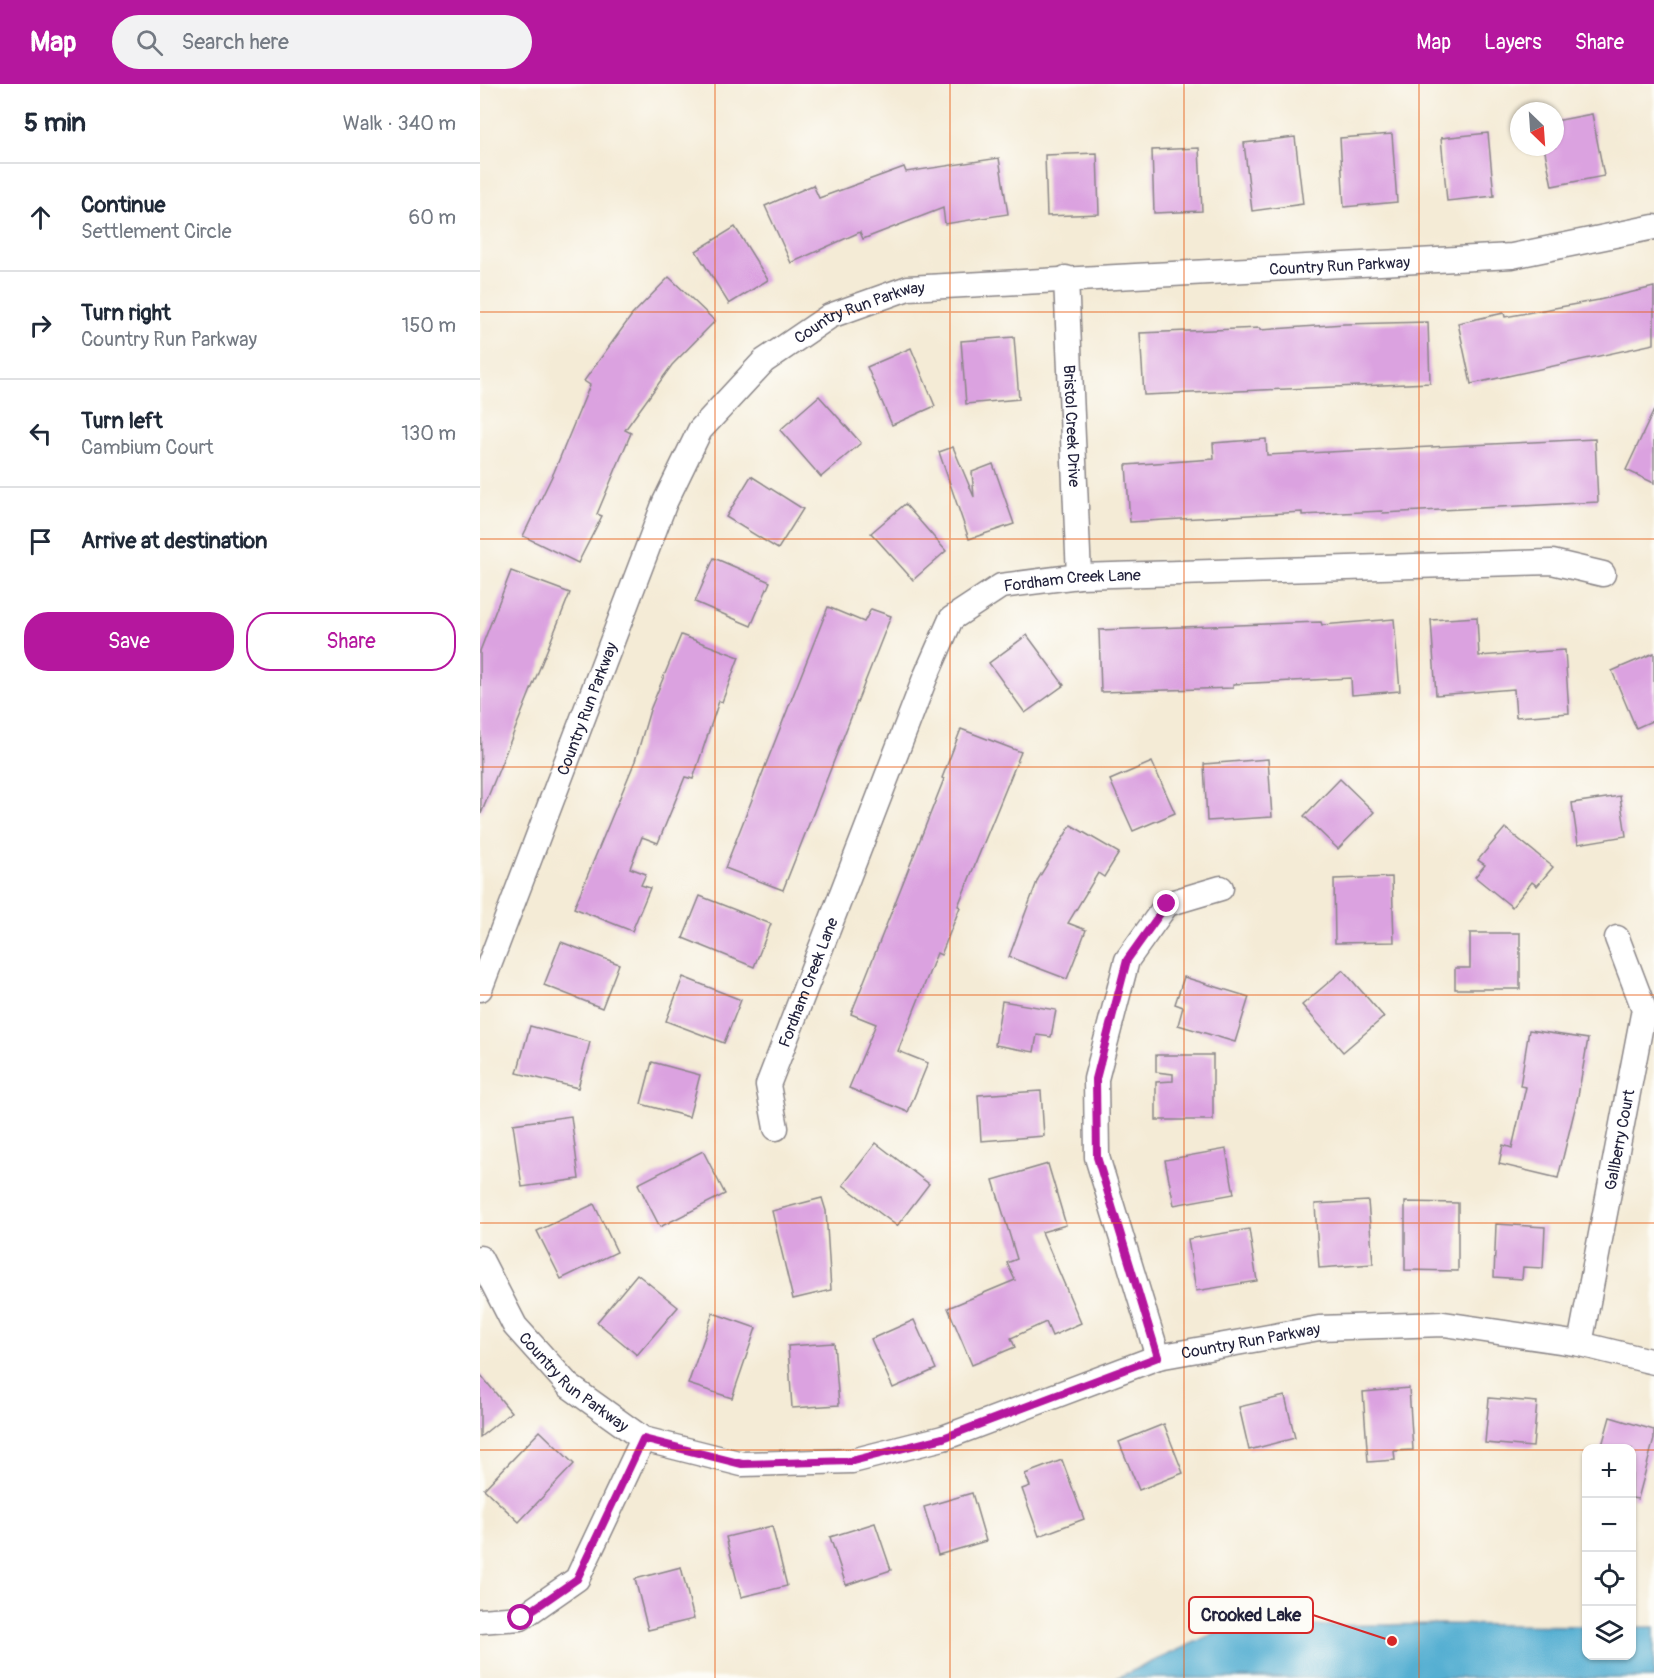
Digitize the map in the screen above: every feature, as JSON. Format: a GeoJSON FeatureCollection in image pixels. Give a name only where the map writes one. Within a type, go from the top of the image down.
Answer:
{"type":"FeatureCollection","features":[{"type":"Feature","properties":{"kind":"street","name":"Country Run Parkway"},"geometry":{"type":"LineString","coordinates":[[480,989],[665,502],[700,430],[764,361],[830,316],[908,288],[1512,256],[1654,227]]}},
{"type":"Feature","properties":{"kind":"street","name":"Bristol Creek Drive"},"geometry":{"type":"LineString","coordinates":[[1066,278],[1079,576]]}},
{"type":"Feature","properties":{"kind":"street","name":"Fordham Creek Lane"},"geometry":{"type":"LineString","coordinates":[[776,1128],[768,1085],[921,689],[951,619],[1000,586],[1079,576],[1552,562],[1603,574]]}},
{"type":"Feature","properties":{"kind":"street"},"geometry":{"type":"LineString","coordinates":[[1158,1357],[1097,1157],[1096,1079],[1127,960],[1167,904],[1221,888]]}},
{"type":"Feature","properties":{"kind":"street","name":"Gallberry Court"},"geometry":{"type":"LineString","coordinates":[[1580,1344],[1644,1008],[1617,938]]}},
{"type":"Feature","properties":{"kind":"street","name":"Country Run Parkway"},"geometry":{"type":"LineString","coordinates":[[480,1258],[514,1326],[569,1386],[643,1439],[742,1464],[852,1461],[943,1438],[1158,1357],[1319,1328],[1444,1324],[1580,1344],[1654,1362]]}},
{"type":"Feature","properties":{"kind":"street"},"geometry":{"type":"LineString","coordinates":[[480,1621],[521,1618],[577,1579],[643,1439]]}},
{"type":"Feature","properties":{"kind":"water"},"geometry":{"type":"Polygon","coordinates":[[[1442,1624],[1582,1626],[1582,1660],[1636,1660],[1636,1627],[1654,1627],[1654,1678],[1117,1678],[1228,1627],[1442,1624]]]}},
{"type":"Feature","properties":{"kind":"building"},"geometry":{"type":"Polygon","coordinates":[[[1592,114],[1604,176],[1552,186],[1546,156],[1564,156],[1564,119],[1592,114]]]}},
{"type":"Feature","properties":{"kind":"building"},"geometry":{"type":"Polygon","coordinates":[[[1488,133],[1494,196],[1447,201],[1441,138],[1488,133]]]}},
{"type":"Feature","properties":{"kind":"building"},"geometry":{"type":"Polygon","coordinates":[[[1392,134],[1397,202],[1344,207],[1340,138],[1392,134]]]}},
{"type":"Feature","properties":{"kind":"building"},"geometry":{"type":"Polygon","coordinates":[[[1295,137],[1303,204],[1252,211],[1244,143],[1295,137]]]}},
{"type":"Feature","properties":{"kind":"building"},"geometry":{"type":"Polygon","coordinates":[[[1199,148],[1202,211],[1154,213],[1152,150],[1199,148]]]}},
{"type":"Feature","properties":{"kind":"building"},"geometry":{"type":"Polygon","coordinates":[[[1097,153],[1099,214],[1047,216],[1045,155],[1097,153]]]}},
{"type":"Feature","properties":{"kind":"building"},"geometry":{"type":"Polygon","coordinates":[[[999,158],[1008,214],[945,224],[943,208],[863,239],[860,232],[791,263],[765,206],[813,185],[819,198],[904,167],[906,172],[999,158]]]}},
{"type":"Feature","properties":{"kind":"building"},"geometry":{"type":"Polygon","coordinates":[[[735,227],[768,280],[729,304],[696,251],[735,227]]]}},
{"type":"Feature","properties":{"kind":"building"},"geometry":{"type":"Polygon","coordinates":[[[669,277],[715,321],[672,365],[625,430],[631,433],[597,514],[602,516],[578,563],[523,536],[554,472],[590,385],[584,381],[632,315],[669,277]]]}},
{"type":"Feature","properties":{"kind":"building"},"geometry":{"type":"Polygon","coordinates":[[[1654,287],[1654,344],[1471,384],[1458,323],[1504,313],[1505,317],[1599,300],[1654,287]]]}},
{"type":"Feature","properties":{"kind":"building"},"geometry":{"type":"Polygon","coordinates":[[[1428,322],[1430,383],[1144,395],[1140,333],[1428,322]]]}},
{"type":"Feature","properties":{"kind":"building"},"geometry":{"type":"Polygon","coordinates":[[[1014,337],[1019,399],[966,404],[961,341],[1014,337]]]}},
{"type":"Feature","properties":{"kind":"building"},"geometry":{"type":"Polygon","coordinates":[[[911,348],[935,406],[892,425],[867,367],[911,348]]]}},
{"type":"Feature","properties":{"kind":"building"},"geometry":{"type":"Polygon","coordinates":[[[819,396],[861,443],[821,477],[780,430],[819,396]]]}},
{"type":"Feature","properties":{"kind":"building"},"geometry":{"type":"Polygon","coordinates":[[[1654,410],[1654,483],[1626,470],[1654,410]]]}},
{"type":"Feature","properties":{"kind":"building"},"geometry":{"type":"Polygon","coordinates":[[[1266,439],[1267,455],[1595,439],[1598,502],[1383,513],[1382,511],[1302,515],[1302,512],[1130,522],[1126,465],[1214,459],[1213,443],[1266,439]]]}},
{"type":"Feature","properties":{"kind":"building"},"geometry":{"type":"Polygon","coordinates":[[[953,447],[974,497],[972,472],[993,464],[1014,524],[969,539],[939,452],[953,447]]]}},
{"type":"Feature","properties":{"kind":"building"},"geometry":{"type":"Polygon","coordinates":[[[751,476],[803,509],[778,549],[726,517],[751,476]]]}},
{"type":"Feature","properties":{"kind":"building"},"geometry":{"type":"Polygon","coordinates":[[[905,504],[946,551],[913,580],[871,533],[905,504]]]}},
{"type":"Feature","properties":{"kind":"building"},"geometry":{"type":"Polygon","coordinates":[[[714,558],[770,582],[751,626],[695,602],[714,558]]]}},
{"type":"Feature","properties":{"kind":"building"},"geometry":{"type":"Polygon","coordinates":[[[511,571],[570,593],[481,814],[480,651],[511,571]]]}},
{"type":"Feature","properties":{"kind":"building"},"geometry":{"type":"Polygon","coordinates":[[[828,607],[864,622],[871,609],[891,616],[783,890],[725,868],[828,607]]]}},
{"type":"Feature","properties":{"kind":"building"},"geometry":{"type":"Polygon","coordinates":[[[1477,617],[1479,656],[1565,650],[1569,713],[1516,717],[1514,689],[1436,695],[1431,620],[1477,617]]]}},
{"type":"Feature","properties":{"kind":"building"},"geometry":{"type":"Polygon","coordinates":[[[1394,619],[1400,691],[1352,695],[1351,678],[1233,684],[1233,688],[1101,692],[1099,630],[1321,622],[1322,625],[1394,619]]]}},
{"type":"Feature","properties":{"kind":"building"},"geometry":{"type":"Polygon","coordinates":[[[681,635],[739,657],[722,702],[719,701],[693,779],[685,777],[658,843],[642,837],[630,868],[646,874],[641,885],[650,888],[632,931],[574,908],[635,761],[650,710],[681,635]]]}},
{"type":"Feature","properties":{"kind":"building"},"geometry":{"type":"Polygon","coordinates":[[[1027,635],[1064,685],[1025,713],[989,663],[1027,635]]]}},
{"type":"Feature","properties":{"kind":"building"},"geometry":{"type":"Polygon","coordinates":[[[1654,653],[1654,720],[1636,728],[1612,671],[1654,653]]]}},
{"type":"Feature","properties":{"kind":"building"},"geometry":{"type":"Polygon","coordinates":[[[961,729],[1021,752],[958,906],[960,907],[941,955],[937,953],[898,1051],[928,1063],[908,1112],[849,1088],[876,1024],[851,1014],[944,779],[942,778],[961,729]]]}},
{"type":"Feature","properties":{"kind":"building"},"geometry":{"type":"Polygon","coordinates":[[[1268,759],[1272,817],[1207,821],[1204,764],[1268,759]]]}},
{"type":"Feature","properties":{"kind":"building"},"geometry":{"type":"Polygon","coordinates":[[[1152,762],[1175,813],[1133,831],[1110,780],[1152,762]]]}},
{"type":"Feature","properties":{"kind":"building"},"geometry":{"type":"Polygon","coordinates":[[[1340,779],[1374,812],[1338,849],[1304,816],[1340,779]]]}},
{"type":"Feature","properties":{"kind":"building"},"geometry":{"type":"Polygon","coordinates":[[[1620,796],[1626,836],[1578,844],[1572,803],[1620,796]]]}},
{"type":"Feature","properties":{"kind":"building"},"geometry":{"type":"Polygon","coordinates":[[[1071,825],[1119,853],[1104,877],[1098,873],[1068,923],[1086,930],[1067,979],[1009,957],[1038,879],[1071,825]]]}},
{"type":"Feature","properties":{"kind":"building"},"geometry":{"type":"Polygon","coordinates":[[[1505,828],[1553,867],[1537,886],[1532,882],[1512,907],[1475,877],[1485,865],[1478,860],[1505,828]]]}},
{"type":"Feature","properties":{"kind":"building"},"geometry":{"type":"Polygon","coordinates":[[[1392,877],[1394,942],[1335,943],[1334,879],[1392,877]]]}},
{"type":"Feature","properties":{"kind":"building"},"geometry":{"type":"Polygon","coordinates":[[[700,896],[771,924],[754,967],[683,938],[700,896]]]}},
{"type":"Feature","properties":{"kind":"building"},"geometry":{"type":"Polygon","coordinates":[[[1470,933],[1520,933],[1520,989],[1455,989],[1455,968],[1470,968],[1470,933]]]}},
{"type":"Feature","properties":{"kind":"building"},"geometry":{"type":"Polygon","coordinates":[[[561,942],[619,964],[602,1008],[544,985],[561,942]]]}},
{"type":"Feature","properties":{"kind":"building"},"geometry":{"type":"Polygon","coordinates":[[[1343,970],[1384,1017],[1343,1052],[1302,1005],[1343,970]]]}},
{"type":"Feature","properties":{"kind":"building"},"geometry":{"type":"Polygon","coordinates":[[[683,977],[741,1000],[724,1043],[666,1021],[683,977]]]}},
{"type":"Feature","properties":{"kind":"building"},"geometry":{"type":"Polygon","coordinates":[[[1184,977],[1249,997],[1235,1042],[1178,1025],[1183,1007],[1175,1004],[1184,977]]]}},
{"type":"Feature","properties":{"kind":"building"},"geometry":{"type":"Polygon","coordinates":[[[1002,1001],[1056,1010],[1051,1037],[1037,1035],[1034,1052],[995,1045],[1002,1001]]]}},
{"type":"Feature","properties":{"kind":"building"},"geometry":{"type":"Polygon","coordinates":[[[530,1026],[590,1042],[578,1088],[517,1073],[530,1026]]]}},
{"type":"Feature","properties":{"kind":"building"},"geometry":{"type":"Polygon","coordinates":[[[1529,1030],[1588,1039],[1578,1096],[1558,1178],[1499,1164],[1503,1145],[1512,1148],[1526,1087],[1520,1086],[1529,1030]]]}},
{"type":"Feature","properties":{"kind":"building"},"geometry":{"type":"Polygon","coordinates":[[[1156,1055],[1213,1055],[1213,1120],[1156,1120],[1156,1082],[1173,1081],[1173,1074],[1156,1072],[1156,1055]]]}},
{"type":"Feature","properties":{"kind":"building"},"geometry":{"type":"Polygon","coordinates":[[[652,1062],[700,1075],[689,1117],[641,1104],[652,1062]]]}},
{"type":"Feature","properties":{"kind":"building"},"geometry":{"type":"Polygon","coordinates":[[[1041,1091],[1044,1136],[981,1141],[978,1095],[1041,1091]]]}},
{"type":"Feature","properties":{"kind":"building"},"geometry":{"type":"Polygon","coordinates":[[[571,1116],[579,1179],[522,1187],[513,1124],[571,1116]]]}},
{"type":"Feature","properties":{"kind":"building"},"geometry":{"type":"Polygon","coordinates":[[[876,1143],[929,1184],[897,1226],[843,1185],[876,1143]]]}},
{"type":"Feature","properties":{"kind":"building"},"geometry":{"type":"Polygon","coordinates":[[[1226,1149],[1234,1194],[1174,1205],[1165,1160],[1226,1149]]]}},
{"type":"Feature","properties":{"kind":"building"},"geometry":{"type":"Polygon","coordinates":[[[703,1151],[725,1194],[660,1227],[638,1184],[703,1151]]]}},
{"type":"Feature","properties":{"kind":"building"},"geometry":{"type":"Polygon","coordinates":[[[1048,1164],[1066,1225],[1042,1232],[1081,1323],[1052,1336],[1046,1322],[1011,1338],[1015,1347],[972,1365],[948,1308],[1015,1280],[1007,1263],[1017,1259],[993,1180],[1048,1164]]]}},
{"type":"Feature","properties":{"kind":"building"},"geometry":{"type":"Polygon","coordinates":[[[822,1198],[826,1211],[831,1290],[793,1299],[772,1211],[822,1198]]]}},
{"type":"Feature","properties":{"kind":"building"},"geometry":{"type":"Polygon","coordinates":[[[1368,1201],[1373,1264],[1319,1268],[1315,1204],[1368,1201]]]}},
{"type":"Feature","properties":{"kind":"building"},"geometry":{"type":"Polygon","coordinates":[[[1405,1202],[1458,1203],[1458,1271],[1405,1270],[1405,1202]]]}},
{"type":"Feature","properties":{"kind":"building"},"geometry":{"type":"Polygon","coordinates":[[[594,1204],[617,1252],[561,1279],[537,1231],[594,1204]]]}},
{"type":"Feature","properties":{"kind":"building"},"geometry":{"type":"Polygon","coordinates":[[[1496,1224],[1545,1227],[1543,1268],[1523,1267],[1522,1279],[1494,1277],[1496,1224]]]}},
{"type":"Feature","properties":{"kind":"building"},"geometry":{"type":"Polygon","coordinates":[[[1249,1229],[1257,1281],[1196,1291],[1188,1239],[1249,1229]]]}},
{"type":"Feature","properties":{"kind":"building"},"geometry":{"type":"Polygon","coordinates":[[[637,1274],[678,1307],[637,1355],[597,1322],[637,1274]]]}},
{"type":"Feature","properties":{"kind":"building"},"geometry":{"type":"Polygon","coordinates":[[[713,1313],[756,1328],[732,1398],[688,1384],[713,1313]]]}},
{"type":"Feature","properties":{"kind":"building"},"geometry":{"type":"Polygon","coordinates":[[[914,1320],[936,1369],[893,1388],[871,1339],[914,1320]]]}},
{"type":"Feature","properties":{"kind":"building"},"geometry":{"type":"Polygon","coordinates":[[[834,1343],[839,1405],[792,1408],[788,1346],[834,1343]]]}},
{"type":"Feature","properties":{"kind":"building"},"geometry":{"type":"Polygon","coordinates":[[[480,1374],[511,1412],[480,1437],[480,1374]]]}},
{"type":"Feature","properties":{"kind":"building"},"geometry":{"type":"Polygon","coordinates":[[[1409,1388],[1413,1450],[1394,1451],[1395,1460],[1368,1462],[1363,1392],[1409,1388]]]}},
{"type":"Feature","properties":{"kind":"building"},"geometry":{"type":"Polygon","coordinates":[[[1285,1396],[1295,1438],[1249,1450],[1239,1407],[1285,1396]]]}},
{"type":"Feature","properties":{"kind":"building"},"geometry":{"type":"Polygon","coordinates":[[[1489,1398],[1537,1402],[1533,1447],[1485,1443],[1489,1398]]]}},
{"type":"Feature","properties":{"kind":"building"},"geometry":{"type":"Polygon","coordinates":[[[1610,1417],[1654,1430],[1654,1439],[1638,1499],[1636,1499],[1636,1444],[1602,1444],[1610,1417]]]}},
{"type":"Feature","properties":{"kind":"building"},"geometry":{"type":"Polygon","coordinates":[[[1164,1424],[1183,1473],[1139,1490],[1119,1442],[1164,1424]]]}},
{"type":"Feature","properties":{"kind":"building"},"geometry":{"type":"Polygon","coordinates":[[[540,1431],[574,1464],[519,1522],[484,1489],[540,1431]]]}},
{"type":"Feature","properties":{"kind":"building"},"geometry":{"type":"Polygon","coordinates":[[[1062,1460],[1084,1519],[1039,1536],[1022,1489],[1030,1486],[1025,1474],[1062,1460]]]}},
{"type":"Feature","properties":{"kind":"building"},"geometry":{"type":"Polygon","coordinates":[[[972,1493],[986,1541],[938,1555],[924,1507],[972,1493]]]}},
{"type":"Feature","properties":{"kind":"building"},"geometry":{"type":"Polygon","coordinates":[[[875,1523],[891,1570],[846,1585],[830,1537],[875,1523]]]}},
{"type":"Feature","properties":{"kind":"building"},"geometry":{"type":"Polygon","coordinates":[[[772,1526],[787,1586],[741,1597],[726,1537],[772,1526]]]}},
{"type":"Feature","properties":{"kind":"building"},"geometry":{"type":"Polygon","coordinates":[[[681,1567],[694,1619],[648,1630],[635,1579],[681,1567]]]}},
{"type":"Feature","properties":{"kind":"place","name":"Crooked Lake"},"geometry":{"type":"Point","coordinates":[1392,1641]}},
{"type":"Feature","properties":{"kind":"route"},"geometry":{"type":"LineString","coordinates":[[521,1618],[577,1579],[643,1439],[742,1464],[852,1461],[943,1438],[1158,1357],[1097,1157],[1096,1079],[1127,960],[1167,904]]}}]}
